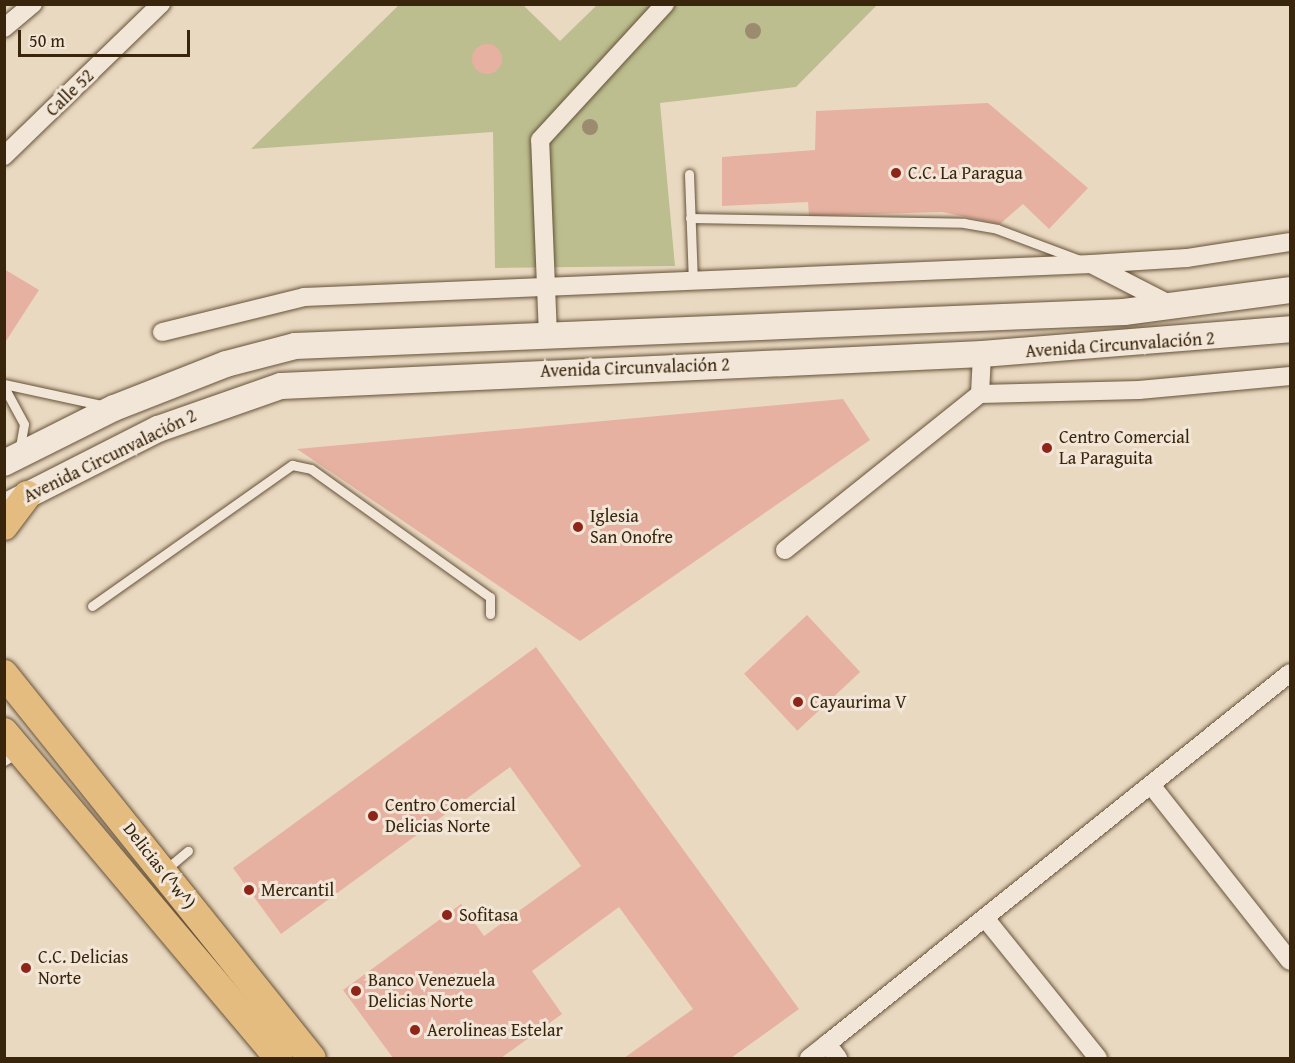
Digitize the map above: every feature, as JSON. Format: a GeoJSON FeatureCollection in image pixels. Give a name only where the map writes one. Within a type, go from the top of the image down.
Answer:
{"type":"FeatureCollection","features":[{"type":"Feature","properties":{"kind":"main road","name":"Avenida Circunvalación 2"},"geometry":{"type":"LineString","coordinates":[[11,460],[114,408],[226,364],[295,345],[1177,308],[1290,290]]}},
{"type":"Feature","properties":{"kind":"main road","name":"Avenida Circunvalación 2"},"geometry":{"type":"LineString","coordinates":[[16,501],[158,429],[281,386],[982,354],[1290,329]]}},
{"type":"Feature","properties":{"kind":"main road"},"geometry":{"type":"LineString","coordinates":[[4,526],[16,501]]}},
{"type":"Feature","properties":{"kind":"main road","name":"Delicias (^w^)"},"geometry":{"type":"LineString","coordinates":[[4,674],[312,1059]]}},
{"type":"Feature","properties":{"kind":"main road","name":"Delicias (^w^)"},"geometry":{"type":"LineString","coordinates":[[10,748],[279,1059]]}},
{"type":"Feature","properties":{"kind":"street"},"geometry":{"type":"LineString","coordinates":[[4,28],[33,4]]}},
{"type":"Feature","properties":{"kind":"street","name":"Calle 52"},"geometry":{"type":"LineString","coordinates":[[4,156],[161,4]]}},
{"type":"Feature","properties":{"kind":"street"},"geometry":{"type":"LineString","coordinates":[[548,336],[540,140],[665,4]]}},
{"type":"Feature","properties":{"kind":"street"},"geometry":{"type":"LineString","coordinates":[[162,332],[304,297],[1091,264],[1187,258],[1290,242]]}},
{"type":"Feature","properties":{"kind":"street"},"geometry":{"type":"LineString","coordinates":[[1091,264],[1177,308]]}},
{"type":"Feature","properties":{"kind":"street"},"geometry":{"type":"LineString","coordinates":[[980,394],[982,354]]}},
{"type":"Feature","properties":{"kind":"street"},"geometry":{"type":"LineString","coordinates":[[785,550],[980,394],[1139,390],[1290,376]]}},
{"type":"Feature","properties":{"kind":"street"},"geometry":{"type":"LineString","coordinates":[[809,1059],[833,1051],[985,918],[1290,673]]}},
{"type":"Feature","properties":{"kind":"street"},"geometry":{"type":"LineString","coordinates":[[1151,785],[1290,961]]}},
{"type":"Feature","properties":{"kind":"street"},"geometry":{"type":"LineString","coordinates":[[985,918],[1098,1059]]}},
{"type":"Feature","properties":{"kind":"lane"},"geometry":{"type":"LineString","coordinates":[[689,174],[693,281]]}},
{"type":"Feature","properties":{"kind":"lane"},"geometry":{"type":"LineString","coordinates":[[690,218],[964,223],[997,229],[1091,264]]}},
{"type":"Feature","properties":{"kind":"lane"},"geometry":{"type":"LineString","coordinates":[[4,386],[114,408]]}},
{"type":"Feature","properties":{"kind":"lane"},"geometry":{"type":"LineString","coordinates":[[4,386],[24,424],[11,460]]}},
{"type":"Feature","properties":{"kind":"lane"},"geometry":{"type":"LineString","coordinates":[[92,606],[292,465],[311,469],[490,597],[490,614]]}},
{"type":"Feature","properties":{"kind":"lane"},"geometry":{"type":"LineString","coordinates":[[163,872],[188,851]]}},
{"type":"Feature","properties":{"kind":"green space"},"geometry":{"type":"Polygon","coordinates":[[[399,5],[523,5],[560,41],[597,5],[877,5],[796,87],[660,103],[675,266],[495,268],[493,132],[251,149],[399,5]]]}},
{"type":"Feature","properties":{"kind":"building"},"geometry":{"type":"Polygon","coordinates":[[[487,44],[498,48],[502,59],[498,70],[487,74],[476,70],[472,59],[476,48],[487,44]]]}},
{"type":"Feature","properties":{"kind":"building","name":"C.C. La Paragua"},"geometry":{"type":"Polygon","coordinates":[[[988,103],[1088,188],[1049,229],[1023,204],[1000,224],[942,212],[809,216],[808,202],[722,206],[722,157],[815,150],[816,111],[988,103]]]}},
{"type":"Feature","properties":{"kind":"building"},"geometry":{"type":"Polygon","coordinates":[[[4,269],[39,290],[4,344],[4,269]]]}},
{"type":"Feature","properties":{"kind":"building","name":"Iglesia San Onofre"},"geometry":{"type":"Polygon","coordinates":[[[843,399],[870,440],[580,641],[297,449],[843,399]]]}},
{"type":"Feature","properties":{"kind":"building","name":"Cayaurima V"},"geometry":{"type":"Polygon","coordinates":[[[807,615],[860,672],[797,731],[744,674],[807,615]]]}},
{"type":"Feature","properties":{"kind":"building","name":"Centro Comercial Delicias Norte"},"geometry":{"type":"Polygon","coordinates":[[[536,647],[799,1009],[731,1058],[624,1058],[693,1009],[619,907],[532,971],[562,1014],[501,1058],[393,1058],[343,990],[461,904],[484,936],[581,866],[510,767],[281,934],[233,868],[536,647]]]}},
{"type":"Feature","properties":{"kind":"place","name":"C.C. La Paragua"},"geometry":{"type":"Point","coordinates":[896,173]}},
{"type":"Feature","properties":{"kind":"place","name":"Centro Comercial La Paraguita"},"geometry":{"type":"Point","coordinates":[1047,448]}},
{"type":"Feature","properties":{"kind":"place","name":"Iglesia San Onofre"},"geometry":{"type":"Point","coordinates":[578,527]}},
{"type":"Feature","properties":{"kind":"place","name":"Cayaurima V"},"geometry":{"type":"Point","coordinates":[798,702]}},
{"type":"Feature","properties":{"kind":"place","name":"Centro Comercial Delicias Norte"},"geometry":{"type":"Point","coordinates":[373,816]}},
{"type":"Feature","properties":{"kind":"place","name":"Mercantil"},"geometry":{"type":"Point","coordinates":[249,890]}},
{"type":"Feature","properties":{"kind":"place","name":"Sofitasa"},"geometry":{"type":"Point","coordinates":[447,915]}},
{"type":"Feature","properties":{"kind":"place","name":"C.C. Delicias Norte"},"geometry":{"type":"Point","coordinates":[26,968]}},
{"type":"Feature","properties":{"kind":"place","name":"Banco Venezuela Delicias Norte"},"geometry":{"type":"Point","coordinates":[356,991]}},
{"type":"Feature","properties":{"kind":"place","name":"Aerolineas Estelar"},"geometry":{"type":"Point","coordinates":[415,1030]}}]}
